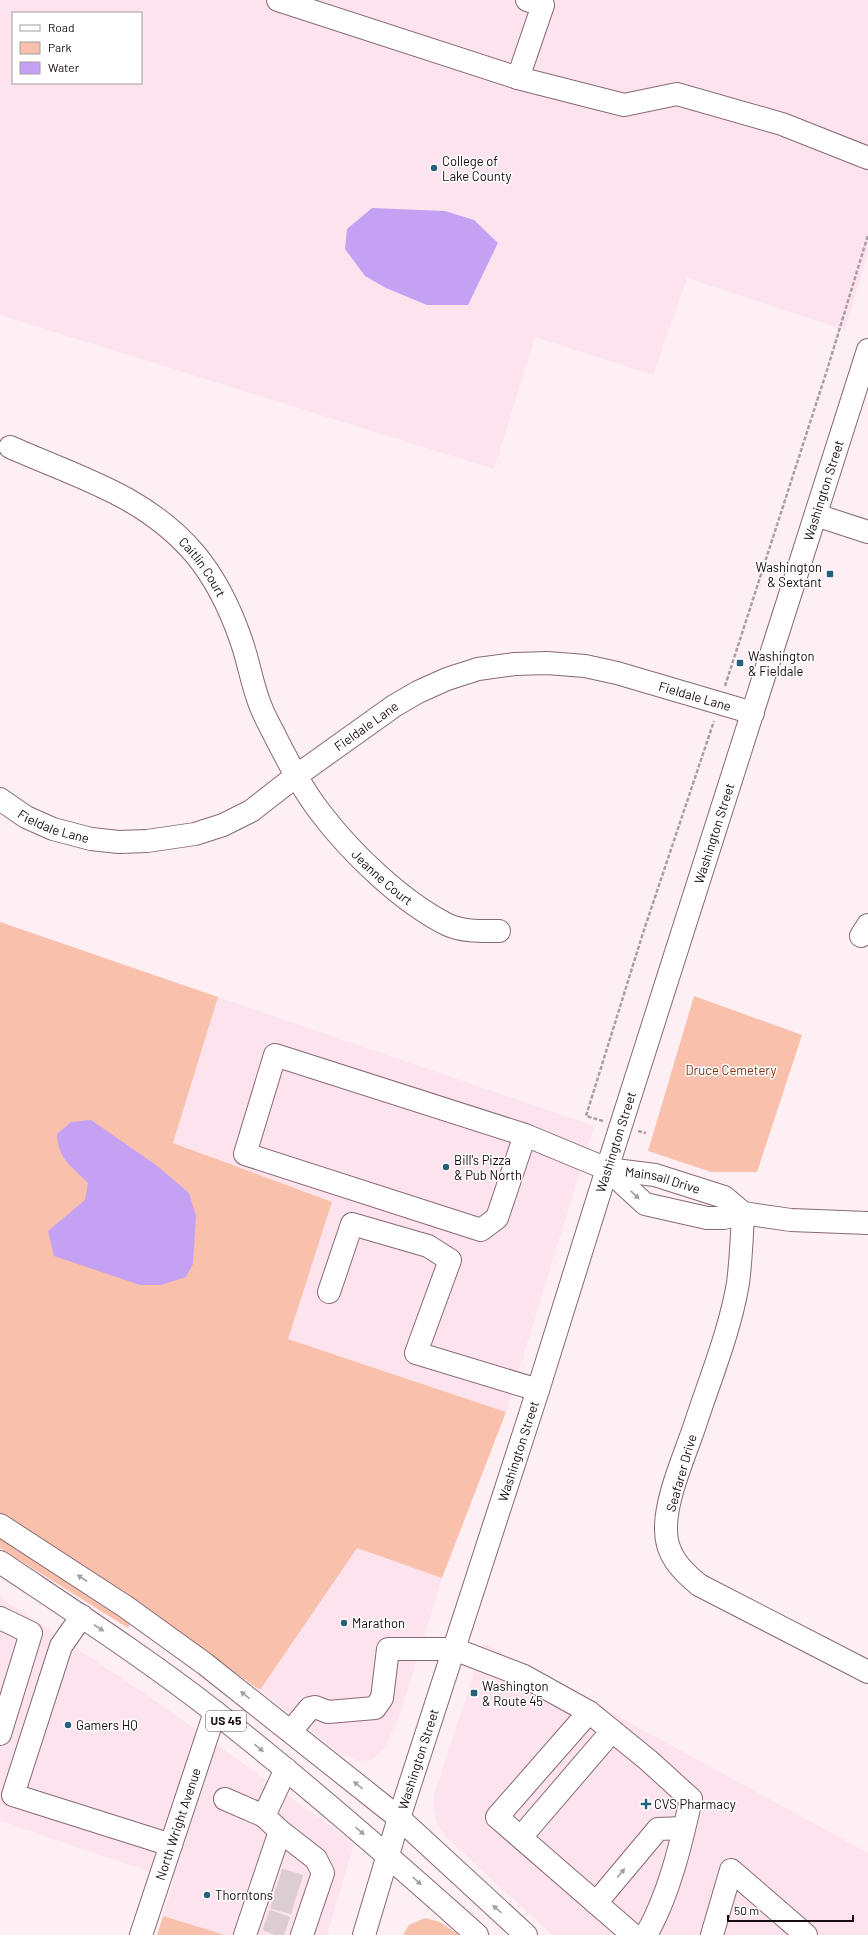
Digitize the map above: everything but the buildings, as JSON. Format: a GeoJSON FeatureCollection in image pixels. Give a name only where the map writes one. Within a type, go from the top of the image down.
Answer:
{"type":"FeatureCollection","features":[{"type":"Feature","properties":{"kind":"main road"},"geometry":{"type":"LineString","coordinates":[[278,0],[518,78],[624,105],[677,94],[782,124],[868,158]]}},
{"type":"Feature","properties":{"kind":"main road"},"geometry":{"type":"LineString","coordinates":[[518,78],[542,5],[527,0]]}},
{"type":"Feature","properties":{"kind":"main road","name":"Washington Street"},"geometry":{"type":"LineString","coordinates":[[364,1935],[399,1818],[538,1390],[868,350]]}},
{"type":"Feature","properties":{"kind":"main road","name":"Caitlin Court"},"geometry":{"type":"LineString","coordinates":[[10,447],[61,470],[107,487],[138,504],[170,529],[195,554],[212,579],[229,610],[242,640],[261,707],[296,776]]}},
{"type":"Feature","properties":{"kind":"main road"},"geometry":{"type":"LineString","coordinates":[[816,515],[868,532]]}},
{"type":"Feature","properties":{"kind":"main road","name":"Fieldale Lane"},"geometry":{"type":"LineString","coordinates":[[0,799],[26,817],[54,829],[91,839],[119,842],[147,841],[195,834],[223,825],[251,811],[296,776],[394,706],[418,692],[447,679],[478,669],[515,664],[546,663],[585,666],[617,673],[753,714]]}},
{"type":"Feature","properties":{"kind":"main road","name":"Jeanne Court"},"geometry":{"type":"LineString","coordinates":[[296,776],[319,812],[345,842],[380,876],[418,906],[449,925],[468,931],[499,932]]}},
{"type":"Feature","properties":{"kind":"main road"},"geometry":{"type":"LineString","coordinates":[[525,1135],[497,1218],[481,1230],[245,1154],[275,1055],[525,1135],[607,1169]]}},
{"type":"Feature","properties":{"kind":"main road","name":"Mainsail Drive"},"geometry":{"type":"LineString","coordinates":[[607,1169],[655,1175],[718,1195],[724,1197],[743,1213]]}},
{"type":"Feature","properties":{"kind":"main road","name":"Mainsail Drive"},"geometry":{"type":"LineString","coordinates":[[607,1169],[645,1204],[706,1218],[724,1218],[743,1213],[791,1220],[868,1223]]}},
{"type":"Feature","properties":{"kind":"main road","name":"Seafarer Drive"},"geometry":{"type":"LineString","coordinates":[[743,1213],[739,1272],[729,1321],[671,1497],[665,1529],[668,1566],[681,1571],[699,1585],[868,1672]]}},
{"type":"Feature","properties":{"kind":"main road"},"geometry":{"type":"LineString","coordinates":[[329,1292],[352,1224],[428,1246],[450,1260],[416,1353],[538,1390]]}},
{"type":"Feature","properties":{"kind":"main road","name":"US 45"},"geometry":{"type":"LineString","coordinates":[[0,1525],[154,1627],[291,1731],[399,1818],[526,1935]]}},
{"type":"Feature","properties":{"kind":"main road","name":"US 45"},"geometry":{"type":"LineString","coordinates":[[0,1562],[120,1641],[215,1712],[286,1769],[388,1855],[477,1935]]}},
{"type":"Feature","properties":{"kind":"main road"},"geometry":{"type":"LineString","coordinates":[[82,1616],[61,1646],[13,1795],[171,1845]]}},
{"type":"Feature","properties":{"kind":"main road"},"geometry":{"type":"LineString","coordinates":[[0,1618],[31,1633],[0,1734]]}},
{"type":"Feature","properties":{"kind":"main road"},"geometry":{"type":"LineString","coordinates":[[291,1731],[310,1708],[315,1707],[328,1712],[375,1708],[382,1698],[388,1649],[454,1649],[524,1676],[589,1712],[648,1760],[691,1799],[684,1828],[654,1920],[646,1935]]}},
{"type":"Feature","properties":{"kind":"main road","name":"North Wright Avenue"},"geometry":{"type":"LineString","coordinates":[[141,1935],[215,1712]]}},
{"type":"Feature","properties":{"kind":"main road"},"geometry":{"type":"LineString","coordinates":[[589,1712],[497,1817],[633,1935]]}},
{"type":"Feature","properties":{"kind":"main road"},"geometry":{"type":"LineString","coordinates":[[521,1837],[612,1730]]}},
{"type":"Feature","properties":{"kind":"main road"},"geometry":{"type":"LineString","coordinates":[[264,1816],[286,1769]]}},
{"type":"Feature","properties":{"kind":"main road"},"geometry":{"type":"LineString","coordinates":[[225,1799],[264,1816],[280,1831],[316,1859],[323,1873],[308,1898],[299,1932]]}},
{"type":"Feature","properties":{"kind":"main road"},"geometry":{"type":"LineString","coordinates":[[596,1903],[658,1829],[684,1828]]}},
{"type":"Feature","properties":{"kind":"main road"},"geometry":{"type":"LineString","coordinates":[[254,1924],[269,1886],[280,1831]]}},
{"type":"Feature","properties":{"kind":"main road"},"geometry":{"type":"LineString","coordinates":[[712,1935],[731,1870],[806,1935]]}},
{"type":"Feature","properties":{"kind":"path"},"geometry":{"type":"LineString","coordinates":[[594,1119],[586,1116],[643,933],[720,703],[828,368],[868,235]]}},
{"type":"Feature","properties":{"kind":"shaded area","name":"College of Lake County"},"geometry":{"type":"Polygon","coordinates":[[[0,0],[868,0],[868,253],[845,330],[687,278],[653,375],[535,337],[494,469],[0,315],[0,0]]]}},
{"type":"Feature","properties":{"kind":"shaded area"},"geometry":{"type":"Polygon","coordinates":[[[218,997],[594,1126],[506,1412],[288,1339],[332,1202],[173,1143],[218,997]]]}},
{"type":"Feature","properties":{"kind":"shaded area"},"geometry":{"type":"Polygon","coordinates":[[[357,1548],[442,1578],[399,1717],[385,1748],[371,1760],[358,1761],[339,1753],[260,1690],[357,1548]]]}},
{"type":"Feature","properties":{"kind":"shaded area"},"geometry":{"type":"Polygon","coordinates":[[[0,1597],[150,1697],[354,1843],[327,1935],[225,1935],[163,1916],[174,1880],[0,1821],[0,1597]]]}},
{"type":"Feature","properties":{"kind":"shaded area"},"geometry":{"type":"Polygon","coordinates":[[[484,1643],[868,1853],[868,1935],[552,1935],[446,1837],[437,1823],[434,1809],[434,1795],[484,1643]]]}},
{"type":"Feature","properties":{"kind":"green space"},"geometry":{"type":"Polygon","coordinates":[[[0,922],[218,997],[173,1143],[332,1202],[288,1339],[506,1412],[442,1578],[357,1548],[260,1690],[103,1580],[0,1513],[0,922]]]}},
{"type":"Feature","properties":{"kind":"green space","name":"Druce Cemetery"},"geometry":{"type":"Polygon","coordinates":[[[694,996],[802,1035],[757,1172],[711,1172],[648,1151],[694,996]]]}},
{"type":"Feature","properties":{"kind":"green space"},"geometry":{"type":"Polygon","coordinates":[[[0,1537],[130,1623],[128,1628],[0,1548],[0,1537]]]}},
{"type":"Feature","properties":{"kind":"green space"},"geometry":{"type":"Polygon","coordinates":[[[163,1916],[225,1935],[157,1935],[163,1916]]]}},
{"type":"Feature","properties":{"kind":"green space"},"geometry":{"type":"Polygon","coordinates":[[[425,1918],[440,1922],[459,1935],[403,1935],[409,1925],[425,1918]]]}},
{"type":"Feature","properties":{"kind":"water"},"geometry":{"type":"Polygon","coordinates":[[[372,208],[445,211],[474,220],[498,243],[468,305],[427,305],[386,288],[365,276],[345,249],[347,229],[372,208]]]}},
{"type":"Feature","properties":{"kind":"water"},"geometry":{"type":"Polygon","coordinates":[[[91,1120],[156,1165],[189,1193],[196,1216],[193,1264],[186,1277],[161,1285],[140,1285],[54,1256],[48,1231],[85,1200],[88,1183],[71,1167],[63,1156],[58,1143],[57,1134],[71,1122],[91,1120]]]}},
{"type":"Feature","properties":{"kind":"tunnel"},"geometry":{"type":"LineString","coordinates":[[279,1879],[305,1887]]}},
{"type":"Feature","properties":{"kind":"tunnel"},"geometry":{"type":"LineString","coordinates":[[273,1898],[299,1905]]}},
{"type":"Feature","properties":{"kind":"tunnel"},"geometry":{"type":"LineString","coordinates":[[266,1920],[291,1929]]}},
{"type":"Feature","properties":{"kind":"place","name":"College of Lake County"},"geometry":{"type":"Point","coordinates":[434,168]}},
{"type":"Feature","properties":{"kind":"place","name":"Washington & Sextant"},"geometry":{"type":"Point","coordinates":[830,574]}},
{"type":"Feature","properties":{"kind":"place","name":"Washington & Fieldale"},"geometry":{"type":"Point","coordinates":[740,663]}},
{"type":"Feature","properties":{"kind":"place","name":"Bill's Pizza & Pub North"},"geometry":{"type":"Point","coordinates":[446,1167]}},
{"type":"Feature","properties":{"kind":"place","name":"Marathon"},"geometry":{"type":"Point","coordinates":[344,1623]}},
{"type":"Feature","properties":{"kind":"place","name":"Washington & Route 45"},"geometry":{"type":"Point","coordinates":[474,1693]}},
{"type":"Feature","properties":{"kind":"place","name":"Gamers HQ"},"geometry":{"type":"Point","coordinates":[68,1725]}},
{"type":"Feature","properties":{"kind":"place","name":"CVS Pharmacy"},"geometry":{"type":"Point","coordinates":[646,1804]}},
{"type":"Feature","properties":{"kind":"place","name":"Thorntons"},"geometry":{"type":"Point","coordinates":[207,1895]}}]}
